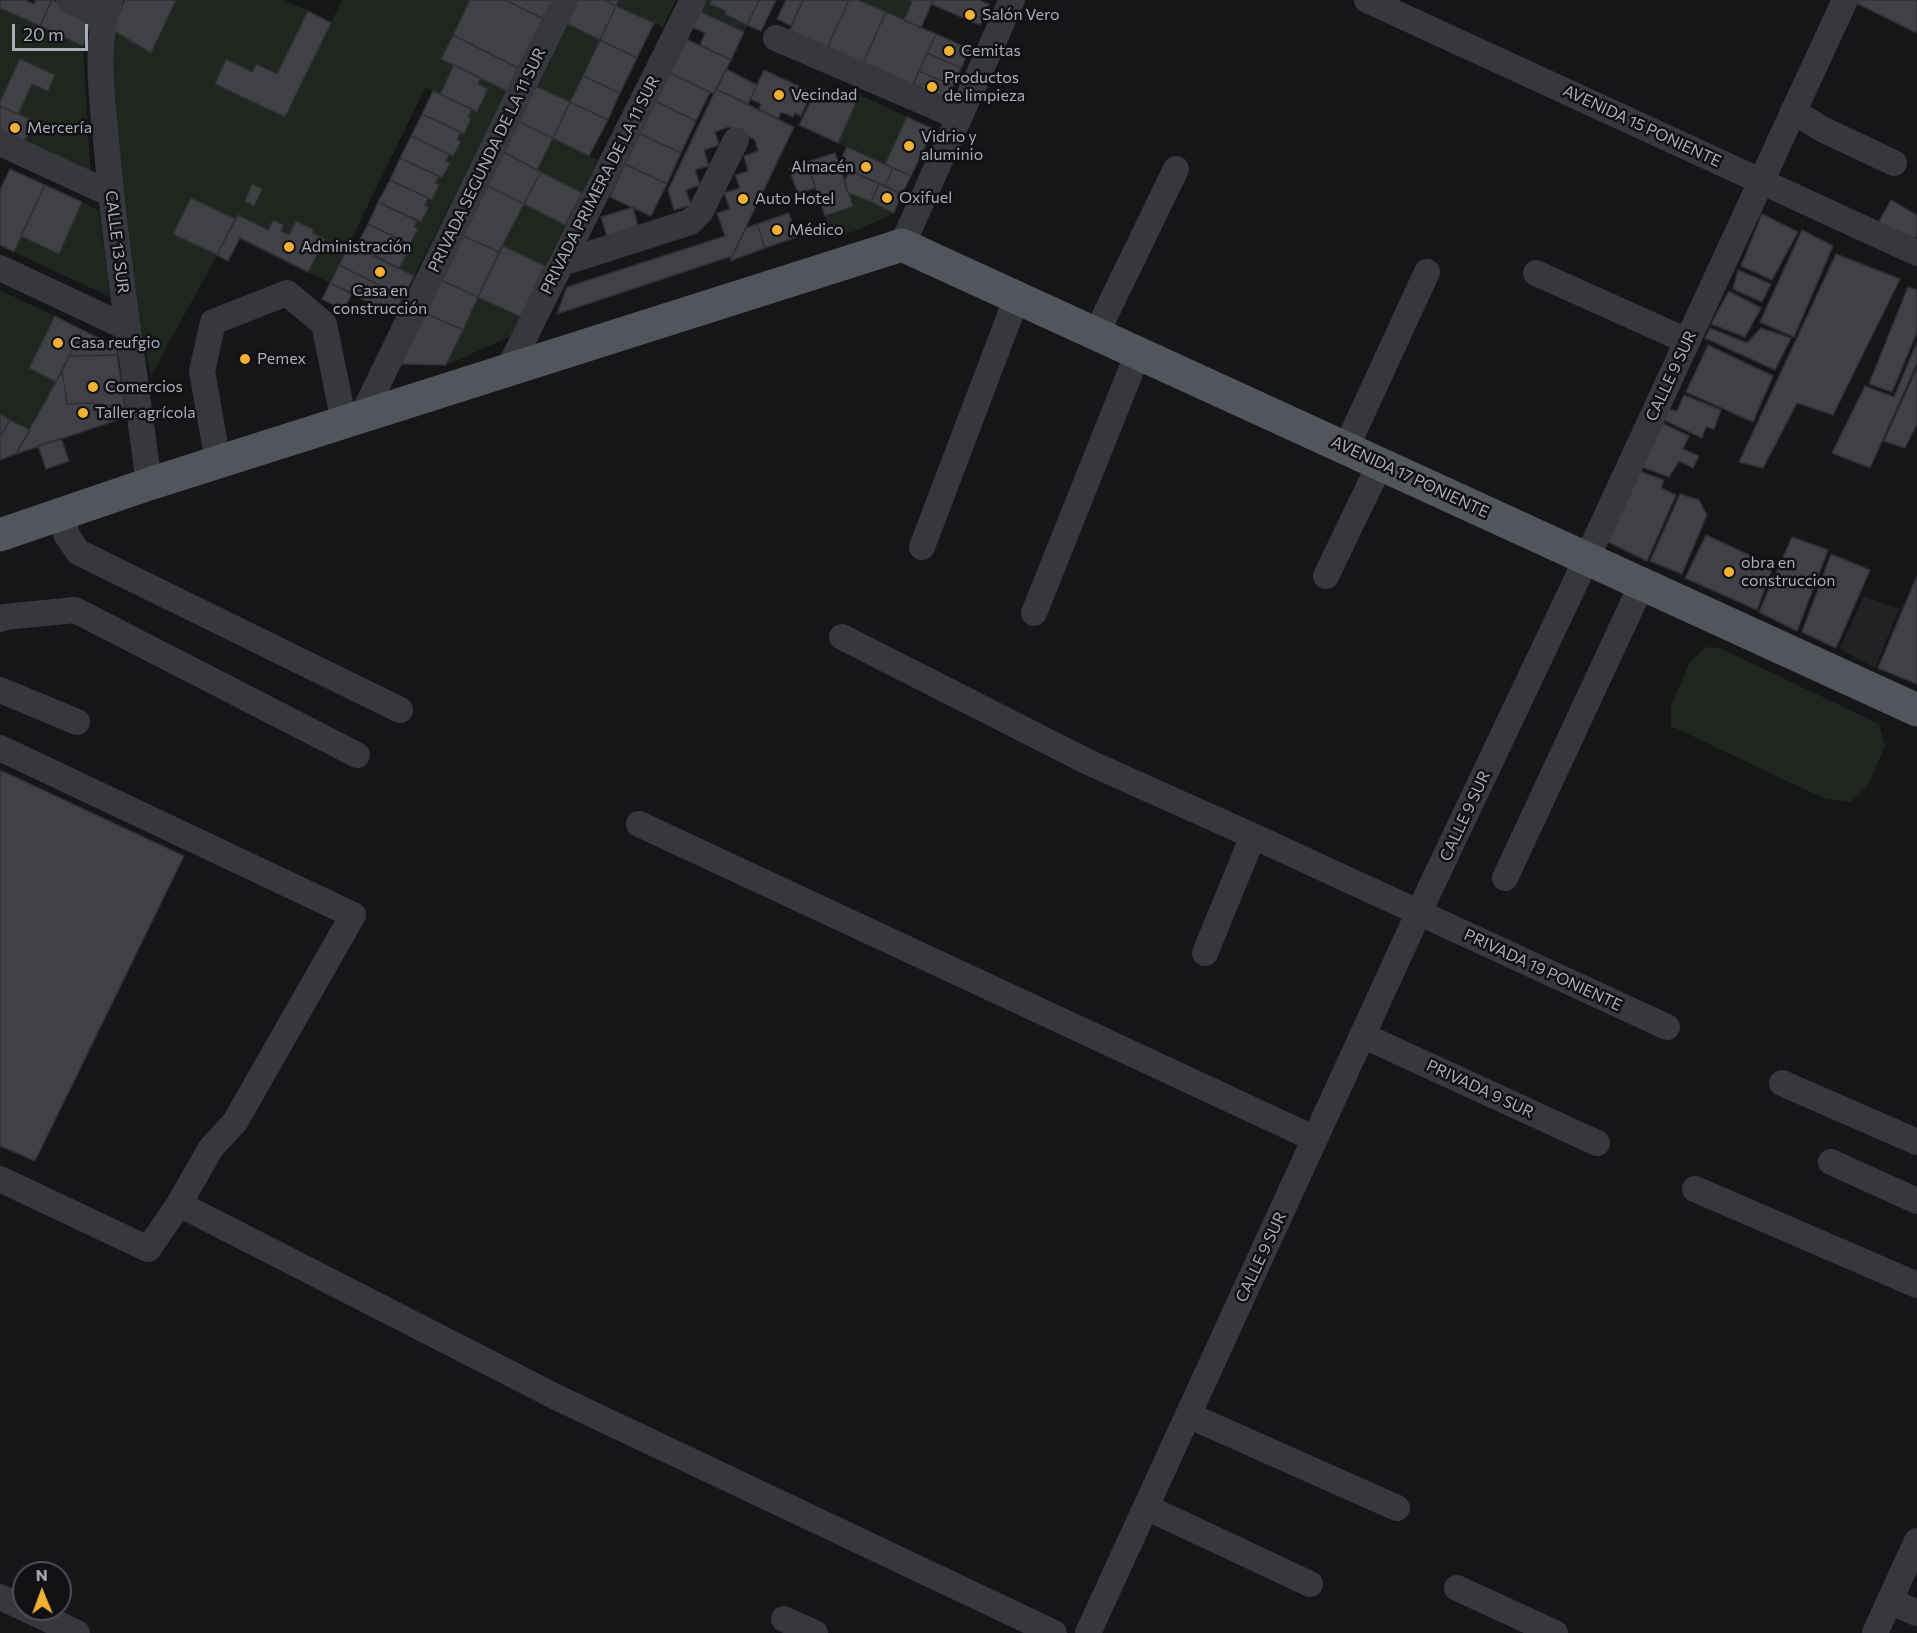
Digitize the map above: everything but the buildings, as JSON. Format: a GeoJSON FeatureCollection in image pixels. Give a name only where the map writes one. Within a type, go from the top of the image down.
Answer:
{"type":"FeatureCollection","features":[{"type":"Feature","properties":{"kind":"main road"},"geometry":{"type":"LineString","coordinates":[[8,526],[64,513],[902,245]]}},
{"type":"Feature","properties":{"kind":"main road","name":"AVENIDA 17 PONIENTE"},"geometry":{"type":"LineString","coordinates":[[902,245],[1917,710]]}},
{"type":"Feature","properties":{"kind":"street"},"geometry":{"type":"LineString","coordinates":[[69,0],[107,8]]}},
{"type":"Feature","properties":{"kind":"street","name":"PRIVADA SEGUNDA DE LA 11 SUR"},"geometry":{"type":"LineString","coordinates":[[353,419],[565,0]]}},
{"type":"Feature","properties":{"kind":"street","name":"PRIVADA PRIMERA DE LA 11 SUR"},"geometry":{"type":"LineString","coordinates":[[508,370],[693,0]]}},
{"type":"Feature","properties":{"kind":"street"},"geometry":{"type":"LineString","coordinates":[[902,245],[1012,0]]}},
{"type":"Feature","properties":{"kind":"street","name":"AVENIDA 15 PONIENTE"},"geometry":{"type":"LineString","coordinates":[[1366,0],[1917,253]]}},
{"type":"Feature","properties":{"kind":"street","name":"CALLE 9 SUR"},"geometry":{"type":"LineString","coordinates":[[1088,1633],[1419,912],[1587,558],[1845,0]]}},
{"type":"Feature","properties":{"kind":"street","name":"CALLE 13 SUR"},"geometry":{"type":"LineString","coordinates":[[107,8],[101,76],[111,194],[149,484]]}},
{"type":"Feature","properties":{"kind":"street"},"geometry":{"type":"LineString","coordinates":[[776,38],[959,117]]}},
{"type":"Feature","properties":{"kind":"street"},"geometry":{"type":"LineString","coordinates":[[1793,111],[1822,129],[1894,163]]}},
{"type":"Feature","properties":{"kind":"street"},"geometry":{"type":"LineString","coordinates":[[562,263],[690,222],[701,211],[736,140]]}},
{"type":"Feature","properties":{"kind":"street"},"geometry":{"type":"LineString","coordinates":[[0,143],[111,194]]}},
{"type":"Feature","properties":{"kind":"street"},"geometry":{"type":"LineString","coordinates":[[1096,334],[1176,169]]}},
{"type":"Feature","properties":{"kind":"street"},"geometry":{"type":"LineString","coordinates":[[0,268],[128,328]]}},
{"type":"Feature","properties":{"kind":"street"},"geometry":{"type":"LineString","coordinates":[[1346,448],[1427,272]]}},
{"type":"Feature","properties":{"kind":"street"},"geometry":{"type":"LineString","coordinates":[[1536,273],[1687,341]]}},
{"type":"Feature","properties":{"kind":"street"},"geometry":{"type":"LineString","coordinates":[[218,462],[202,371],[213,322],[286,293],[324,324],[353,419]]}},
{"type":"Feature","properties":{"kind":"street"},"geometry":{"type":"LineString","coordinates":[[922,547],[1017,297]]}},
{"type":"Feature","properties":{"kind":"street"},"geometry":{"type":"LineString","coordinates":[[1034,613],[1138,353]]}},
{"type":"Feature","properties":{"kind":"street"},"geometry":{"type":"LineString","coordinates":[[1326,576],[1380,464]]}},
{"type":"Feature","properties":{"kind":"street"},"geometry":{"type":"LineString","coordinates":[[64,513],[66,534],[78,552],[400,710]]}},
{"type":"Feature","properties":{"kind":"street"},"geometry":{"type":"LineString","coordinates":[[1505,878],[1642,584]]}},
{"type":"Feature","properties":{"kind":"street"},"geometry":{"type":"LineString","coordinates":[[0,619],[75,610],[357,755]]}},
{"type":"Feature","properties":{"kind":"street","name":"PRIVADA 19 PONIENTE"},"geometry":{"type":"LineString","coordinates":[[842,637],[1088,762],[1667,1027]]}},
{"type":"Feature","properties":{"kind":"street"},"geometry":{"type":"LineString","coordinates":[[0,690],[77,722]]}},
{"type":"Feature","properties":{"kind":"street"},"geometry":{"type":"LineString","coordinates":[[0,748],[353,915],[235,1122],[211,1148],[179,1204],[148,1249],[0,1179]]}},
{"type":"Feature","properties":{"kind":"street"},"geometry":{"type":"LineString","coordinates":[[639,824],[1315,1138]]}},
{"type":"Feature","properties":{"kind":"street"},"geometry":{"type":"LineString","coordinates":[[1205,952],[1253,836]]}},
{"type":"Feature","properties":{"kind":"street","name":"PRIVADA 9 SUR"},"geometry":{"type":"LineString","coordinates":[[1362,1035],[1597,1143]]}},
{"type":"Feature","properties":{"kind":"street"},"geometry":{"type":"LineString","coordinates":[[1782,1083],[1917,1142]]}},
{"type":"Feature","properties":{"kind":"street"},"geometry":{"type":"LineString","coordinates":[[1832,1162],[1917,1201]]}},
{"type":"Feature","properties":{"kind":"street"},"geometry":{"type":"LineString","coordinates":[[1695,1189],[1917,1285]]}},
{"type":"Feature","properties":{"kind":"street"},"geometry":{"type":"LineString","coordinates":[[179,1204],[558,1398],[1054,1633]]}},
{"type":"Feature","properties":{"kind":"street"},"geometry":{"type":"LineString","coordinates":[[1188,1415],[1397,1508]]}},
{"type":"Feature","properties":{"kind":"street"},"geometry":{"type":"LineString","coordinates":[[1146,1507],[1310,1584]]}},
{"type":"Feature","properties":{"kind":"street"},"geometry":{"type":"LineString","coordinates":[[1875,1633],[1917,1541]]}},
{"type":"Feature","properties":{"kind":"street"},"geometry":{"type":"LineString","coordinates":[[1457,1588],[1555,1633]]}},
{"type":"Feature","properties":{"kind":"street"},"geometry":{"type":"LineString","coordinates":[[1890,1601],[1917,1613]]}},
{"type":"Feature","properties":{"kind":"street"},"geometry":{"type":"LineString","coordinates":[[784,1619],[815,1633]]}},
{"type":"Feature","properties":{"kind":"street"},"geometry":{"type":"LineString","coordinates":[[51,1621],[77,1633]]}},
{"type":"Feature","properties":{"kind":"shaded area"},"geometry":{"type":"Polygon","coordinates":[[[176,0],[284,0],[308,11],[277,74],[256,64],[252,72],[227,59],[215,84],[285,117],[342,0],[470,0],[441,58],[454,65],[440,94],[425,88],[330,283],[308,272],[324,239],[312,233],[313,230],[296,221],[289,235],[281,231],[283,225],[273,220],[268,230],[238,215],[235,219],[191,198],[174,234],[217,255],[151,376],[135,299],[112,83],[111,29],[151,52],[176,0]],[[252,184],[245,201],[254,206],[262,189],[252,184]]]}},
{"type":"Feature","properties":{"kind":"shaded area"},"geometry":{"type":"Polygon","coordinates":[[[619,0],[676,0],[663,27],[616,6],[619,0]]]}},
{"type":"Feature","properties":{"kind":"shaded area"},"geometry":{"type":"Polygon","coordinates":[[[704,0],[712,0],[726,11],[725,15],[747,25],[744,32],[699,11],[704,0]]]}},
{"type":"Feature","properties":{"kind":"shaded area"},"geometry":{"type":"Polygon","coordinates":[[[858,0],[908,0],[912,2],[904,20],[858,0]]]}},
{"type":"Feature","properties":{"kind":"shaded area"},"geometry":{"type":"Polygon","coordinates":[[[0,8],[83,46],[91,177],[22,146],[34,121],[18,114],[32,84],[48,91],[55,76],[20,59],[0,102],[0,8]]]}},
{"type":"Feature","properties":{"kind":"shaded area"},"geometry":{"type":"Polygon","coordinates":[[[566,23],[600,40],[570,102],[535,86],[566,23]]]}},
{"type":"Feature","properties":{"kind":"shaded area"},"geometry":{"type":"Polygon","coordinates":[[[481,78],[507,91],[414,276],[399,269],[406,253],[403,251],[407,243],[410,244],[418,229],[414,227],[417,221],[421,222],[429,208],[425,206],[428,198],[432,200],[439,186],[435,183],[439,176],[443,178],[450,163],[446,161],[449,154],[454,156],[461,142],[457,139],[461,132],[465,134],[472,109],[477,111],[488,89],[478,84],[481,78]]]}},
{"type":"Feature","properties":{"kind":"shaded area"},"geometry":{"type":"Polygon","coordinates":[[[860,95],[907,117],[885,164],[838,143],[860,95]]]}},
{"type":"Feature","properties":{"kind":"shaded area"},"geometry":{"type":"Polygon","coordinates":[[[553,138],[598,160],[582,193],[537,170],[553,138]]]}},
{"type":"Feature","properties":{"kind":"shaded area"},"geometry":{"type":"Polygon","coordinates":[[[847,192],[894,213],[833,239],[825,216],[852,206],[847,192]]]}},
{"type":"Feature","properties":{"kind":"shaded area"},"geometry":{"type":"Polygon","coordinates":[[[82,202],[99,211],[110,297],[14,252],[21,236],[59,253],[82,202]]]}},
{"type":"Feature","properties":{"kind":"shaded area"},"geometry":{"type":"Polygon","coordinates":[[[524,204],[565,225],[545,266],[503,246],[524,204]]]}},
{"type":"Feature","properties":{"kind":"shaded area"},"geometry":{"type":"Polygon","coordinates":[[[0,290],[55,316],[29,368],[56,382],[30,430],[0,414],[0,290]]]}},
{"type":"Feature","properties":{"kind":"shaded area"},"geometry":{"type":"Polygon","coordinates":[[[478,297],[521,317],[513,335],[447,365],[478,297]]]}},
{"type":"Feature","properties":{"kind":"shaded area"},"geometry":{"type":"Polygon","coordinates":[[[1864,596],[1899,609],[1875,668],[1840,649],[1864,596]]]}},
{"type":"Feature","properties":{"kind":"shaded area"},"geometry":{"type":"Polygon","coordinates":[[[1707,647],[1720,648],[1879,724],[1885,746],[1868,785],[1851,802],[1825,799],[1671,726],[1671,706],[1690,661],[1707,647]]]}},
{"type":"Feature","properties":{"kind":"place","name":"Salón Vero"},"geometry":{"type":"Point","coordinates":[970,15]}},
{"type":"Feature","properties":{"kind":"place","name":"Cemitas"},"geometry":{"type":"Point","coordinates":[949,51]}},
{"type":"Feature","properties":{"kind":"place","name":"Productos de limpieza"},"geometry":{"type":"Point","coordinates":[932,87]}},
{"type":"Feature","properties":{"kind":"place","name":"Vecindad"},"geometry":{"type":"Point","coordinates":[779,95]}},
{"type":"Feature","properties":{"kind":"place","name":"Mercería"},"geometry":{"type":"Point","coordinates":[15,128]}},
{"type":"Feature","properties":{"kind":"place","name":"Vidrio y aluminio"},"geometry":{"type":"Point","coordinates":[909,146]}},
{"type":"Feature","properties":{"kind":"place","name":"Almacén"},"geometry":{"type":"Point","coordinates":[866,167]}},
{"type":"Feature","properties":{"kind":"place","name":"Oxifuel"},"geometry":{"type":"Point","coordinates":[887,198]}},
{"type":"Feature","properties":{"kind":"place","name":"Auto Hotel"},"geometry":{"type":"Point","coordinates":[743,199]}},
{"type":"Feature","properties":{"kind":"place","name":"Médico"},"geometry":{"type":"Point","coordinates":[777,230]}},
{"type":"Feature","properties":{"kind":"place","name":"Administración"},"geometry":{"type":"Point","coordinates":[289,247]}},
{"type":"Feature","properties":{"kind":"place","name":"Casa en construcción"},"geometry":{"type":"Point","coordinates":[380,272]}},
{"type":"Feature","properties":{"kind":"place","name":"Casa reufgio"},"geometry":{"type":"Point","coordinates":[58,343]}},
{"type":"Feature","properties":{"kind":"place","name":"Pemex"},"geometry":{"type":"Point","coordinates":[245,359]}},
{"type":"Feature","properties":{"kind":"place","name":"Comercios"},"geometry":{"type":"Point","coordinates":[93,387]}},
{"type":"Feature","properties":{"kind":"place","name":"Taller agrícola"},"geometry":{"type":"Point","coordinates":[83,413]}},
{"type":"Feature","properties":{"kind":"place","name":"obra en construccion"},"geometry":{"type":"Point","coordinates":[1729,572]}}]}
